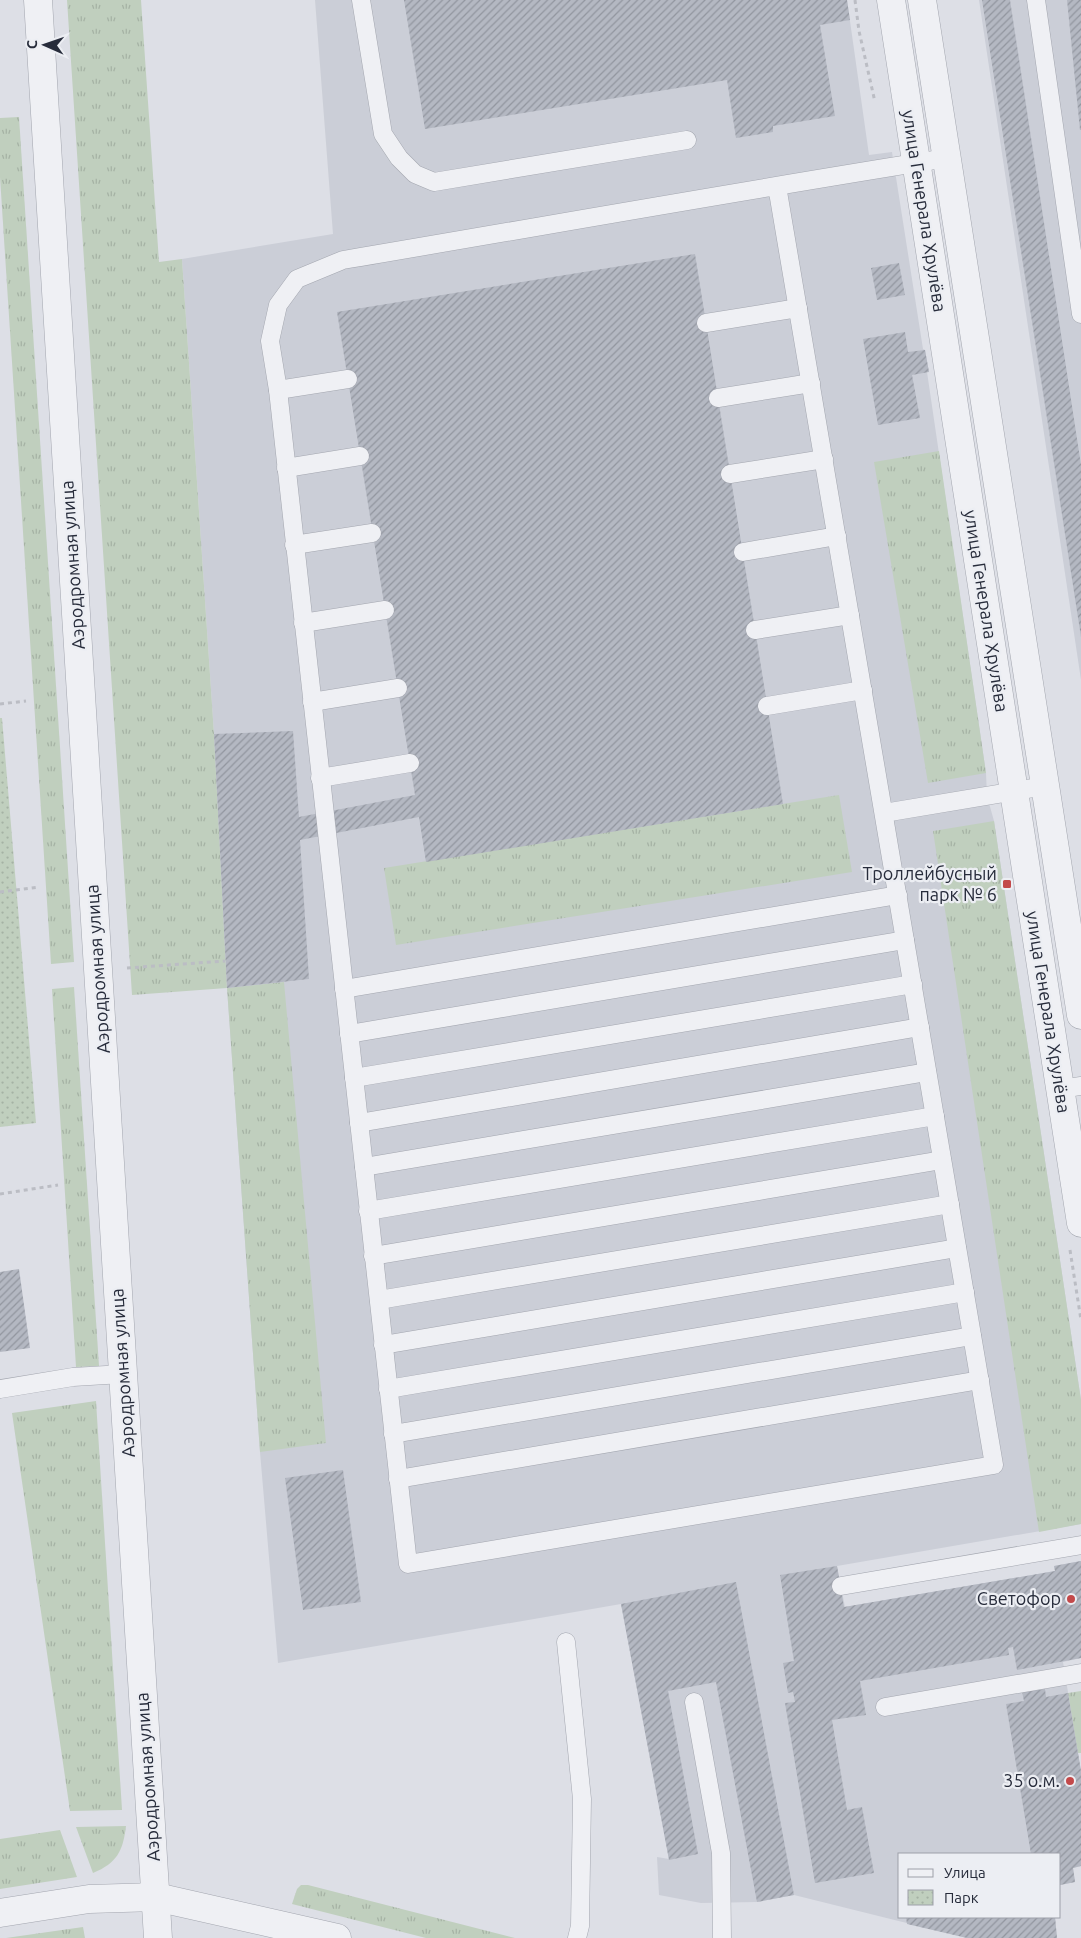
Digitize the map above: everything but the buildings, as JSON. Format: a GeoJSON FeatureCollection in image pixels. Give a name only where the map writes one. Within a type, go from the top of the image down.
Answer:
{"type":"FeatureCollection","features":[{"type":"Feature","properties":{"kind":"street","name":"Аэродромная улица"},"geometry":{"type":"LineString","coordinates":[[38,0],[158,1938]]}},
{"type":"Feature","properties":{"kind":"street","name":"улица Генерала Хрулёва"},"geometry":{"type":"LineString","coordinates":[[891,0],[1014,791],[1071,1088],[1081,1223]]}},
{"type":"Feature","properties":{"kind":"street","name":"улица Генерала Хрулёва"},"geometry":{"type":"LineString","coordinates":[[922,0],[1081,1015]]}},
{"type":"Feature","properties":{"kind":"street"},"geometry":{"type":"LineString","coordinates":[[0,1913],[89,1899],[156,1896],[337,1938]]}},
{"type":"Feature","properties":{"kind":"lane"},"geometry":{"type":"LineString","coordinates":[[361,0],[383,134],[399,158],[415,174],[434,182],[687,140]]}},
{"type":"Feature","properties":{"kind":"lane"},"geometry":{"type":"LineString","coordinates":[[1036,0],[1081,314]]}},
{"type":"Feature","properties":{"kind":"lane"},"geometry":{"type":"LineString","coordinates":[[777,186],[994,1465],[408,1564],[278,390],[270,341],[278,304],[297,279],[343,260],[777,186],[947,158]]}},
{"type":"Feature","properties":{"kind":"lane"},"geometry":{"type":"LineString","coordinates":[[706,323],[798,308]]}},
{"type":"Feature","properties":{"kind":"lane"},"geometry":{"type":"LineString","coordinates":[[278,390],[348,379]]}},
{"type":"Feature","properties":{"kind":"lane"},"geometry":{"type":"LineString","coordinates":[[718,398],[810,383]]}},
{"type":"Feature","properties":{"kind":"lane"},"geometry":{"type":"LineString","coordinates":[[286,468],[360,456]]}},
{"type":"Feature","properties":{"kind":"lane"},"geometry":{"type":"LineString","coordinates":[[730,474],[824,459]]}},
{"type":"Feature","properties":{"kind":"lane"},"geometry":{"type":"LineString","coordinates":[[294,545],[372,533]]}},
{"type":"Feature","properties":{"kind":"lane"},"geometry":{"type":"LineString","coordinates":[[743,552],[837,536]]}},
{"type":"Feature","properties":{"kind":"lane"},"geometry":{"type":"LineString","coordinates":[[303,622],[385,610]]}},
{"type":"Feature","properties":{"kind":"lane"},"geometry":{"type":"LineString","coordinates":[[755,630],[850,614]]}},
{"type":"Feature","properties":{"kind":"lane"},"geometry":{"type":"LineString","coordinates":[[312,702],[398,688]]}},
{"type":"Feature","properties":{"kind":"lane"},"geometry":{"type":"LineString","coordinates":[[767,706],[863,690]]}},
{"type":"Feature","properties":{"kind":"lane"},"geometry":{"type":"LineString","coordinates":[[320,778],[410,763]]}},
{"type":"Feature","properties":{"kind":"lane"},"geometry":{"type":"LineString","coordinates":[[884,813],[1045,786]]}},
{"type":"Feature","properties":{"kind":"lane"},"geometry":{"type":"LineString","coordinates":[[344,989],[898,896]]}},
{"type":"Feature","properties":{"kind":"lane"},"geometry":{"type":"LineString","coordinates":[[349,1034],[905,940]]}},
{"type":"Feature","properties":{"kind":"lane"},"geometry":{"type":"LineString","coordinates":[[354,1078],[913,984]]}},
{"type":"Feature","properties":{"kind":"lane"},"geometry":{"type":"LineString","coordinates":[[358,1123],[920,1028]]}},
{"type":"Feature","properties":{"kind":"lane"},"geometry":{"type":"LineString","coordinates":[[364,1167],[927,1072]]}},
{"type":"Feature","properties":{"kind":"lane"},"geometry":{"type":"LineString","coordinates":[[368,1211],[935,1116]]}},
{"type":"Feature","properties":{"kind":"lane"},"geometry":{"type":"LineString","coordinates":[[373,1256],[942,1160]]}},
{"type":"Feature","properties":{"kind":"lane"},"geometry":{"type":"LineString","coordinates":[[378,1300],[950,1204]]}},
{"type":"Feature","properties":{"kind":"lane"},"geometry":{"type":"LineString","coordinates":[[383,1345],[957,1248]]}},
{"type":"Feature","properties":{"kind":"lane"},"geometry":{"type":"LineString","coordinates":[[388,1390],[965,1292]]}},
{"type":"Feature","properties":{"kind":"lane"},"geometry":{"type":"LineString","coordinates":[[394,1434],[972,1336]]}},
{"type":"Feature","properties":{"kind":"lane"},"geometry":{"type":"LineString","coordinates":[[0,1389],[73,1378],[123,1374]]}},
{"type":"Feature","properties":{"kind":"lane"},"geometry":{"type":"LineString","coordinates":[[398,1478],[980,1380]]}},
{"type":"Feature","properties":{"kind":"lane"},"geometry":{"type":"LineString","coordinates":[[841,1586],[1081,1545]]}},
{"type":"Feature","properties":{"kind":"lane"},"geometry":{"type":"LineString","coordinates":[[566,1642],[582,1799],[580,1926],[577,1938]]}},
{"type":"Feature","properties":{"kind":"lane"},"geometry":{"type":"LineString","coordinates":[[885,1707],[1081,1673]]}},
{"type":"Feature","properties":{"kind":"lane"},"geometry":{"type":"LineString","coordinates":[[694,1702],[721,1853],[722,1938]]}},
{"type":"Feature","properties":{"kind":"path"},"geometry":{"type":"LineString","coordinates":[[855,0],[859,31]]}},
{"type":"Feature","properties":{"kind":"path"},"geometry":{"type":"LineString","coordinates":[[0,704],[26,701]]}},
{"type":"Feature","properties":{"kind":"path"},"geometry":{"type":"LineString","coordinates":[[0,892],[39,887]]}},
{"type":"Feature","properties":{"kind":"path"},"geometry":{"type":"LineString","coordinates":[[121,969],[225,961]]}},
{"type":"Feature","properties":{"kind":"path"},"geometry":{"type":"LineString","coordinates":[[0,1194],[58,1185]]}},
{"type":"Feature","properties":{"kind":"shaded area","name":"Троллейбусный парк № 6"},"geometry":{"type":"Polygon","coordinates":[[[315,0],[847,0],[869,155],[892,152],[923,349],[925,350],[929,372],[927,372],[986,773],[987,796],[994,821],[1081,1400],[1081,1524],[837,1566],[845,1607],[1055,1571],[1054,1566],[1081,1561],[1081,1658],[1063,1662],[1081,1771],[1081,1866],[1073,1868],[1075,1882],[1061,1885],[1061,1853],[898,1853],[898,1918],[1055,1918],[1057,1938],[967,1938],[794,1895],[757,1902],[701,1903],[659,1895],[657,1857],[669,1859],[621,1604],[278,1663],[260,1452],[227,988],[214,734],[182,259],[333,234],[315,0]]]}},
{"type":"Feature","properties":{"kind":"shaded area"},"geometry":{"type":"Polygon","coordinates":[[[979,0],[1081,0],[1081,680],[979,0]]]}},
{"type":"Feature","properties":{"kind":"green space"},"geometry":{"type":"Polygon","coordinates":[[[67,0],[141,0],[159,262],[182,259],[214,734],[227,988],[132,995],[67,0]]]}},
{"type":"Feature","properties":{"kind":"green space"},"geometry":{"type":"Polygon","coordinates":[[[19,117],[74,962],[51,964],[0,177],[0,118],[19,117]]]}},
{"type":"Feature","properties":{"kind":"green space"},"geometry":{"type":"Polygon","coordinates":[[[939,451],[986,773],[928,783],[874,462],[939,451]]]}},
{"type":"Feature","properties":{"kind":"green space"},"geometry":{"type":"Polygon","coordinates":[[[0,718],[2,718],[36,1123],[0,1127],[0,718]]]}},
{"type":"Feature","properties":{"kind":"green space"},"geometry":{"type":"Polygon","coordinates":[[[839,795],[852,872],[396,945],[384,868],[839,795]]]}},
{"type":"Feature","properties":{"kind":"green space"},"geometry":{"type":"Polygon","coordinates":[[[994,821],[1081,1400],[1081,1524],[1039,1532],[933,831],[994,821]]]}},
{"type":"Feature","properties":{"kind":"green space"},"geometry":{"type":"Polygon","coordinates":[[[284,982],[326,1443],[260,1452],[227,988],[284,982]]]}},
{"type":"Feature","properties":{"kind":"green space"},"geometry":{"type":"Polygon","coordinates":[[[74,987],[99,1366],[76,1367],[52,989],[74,987]]]}},
{"type":"Feature","properties":{"kind":"green space"},"geometry":{"type":"Polygon","coordinates":[[[96,1401],[122,1810],[70,1811],[12,1413],[96,1401]]]}},
{"type":"Feature","properties":{"kind":"green space"},"geometry":{"type":"Polygon","coordinates":[[[1081,1691],[1081,1753],[1078,1753],[1068,1693],[1081,1691]]]}},
{"type":"Feature","properties":{"kind":"green space"},"geometry":{"type":"Polygon","coordinates":[[[126,1826],[121,1849],[117,1855],[108,1865],[93,1873],[76,1827],[126,1826]]]}},
{"type":"Feature","properties":{"kind":"green space"},"geometry":{"type":"Polygon","coordinates":[[[60,1830],[77,1877],[0,1889],[0,1839],[60,1830]]]}},
{"type":"Feature","properties":{"kind":"green space"},"geometry":{"type":"Polygon","coordinates":[[[301,1885],[308,1885],[515,1938],[426,1938],[292,1904],[297,1889],[301,1885]]]}},
{"type":"Feature","properties":{"kind":"green space"},"geometry":{"type":"Polygon","coordinates":[[[83,1927],[85,1938],[6,1938],[83,1927]]]}},
{"type":"Feature","properties":{"kind":"place","name":"Троллейбусный парк № 6"},"geometry":{"type":"Point","coordinates":[1007,884]}},
{"type":"Feature","properties":{"kind":"place","name":"Светофор"},"geometry":{"type":"Point","coordinates":[1071,1599]}},
{"type":"Feature","properties":{"kind":"place","name":"35 о.м."},"geometry":{"type":"Point","coordinates":[1070,1781]}}]}
